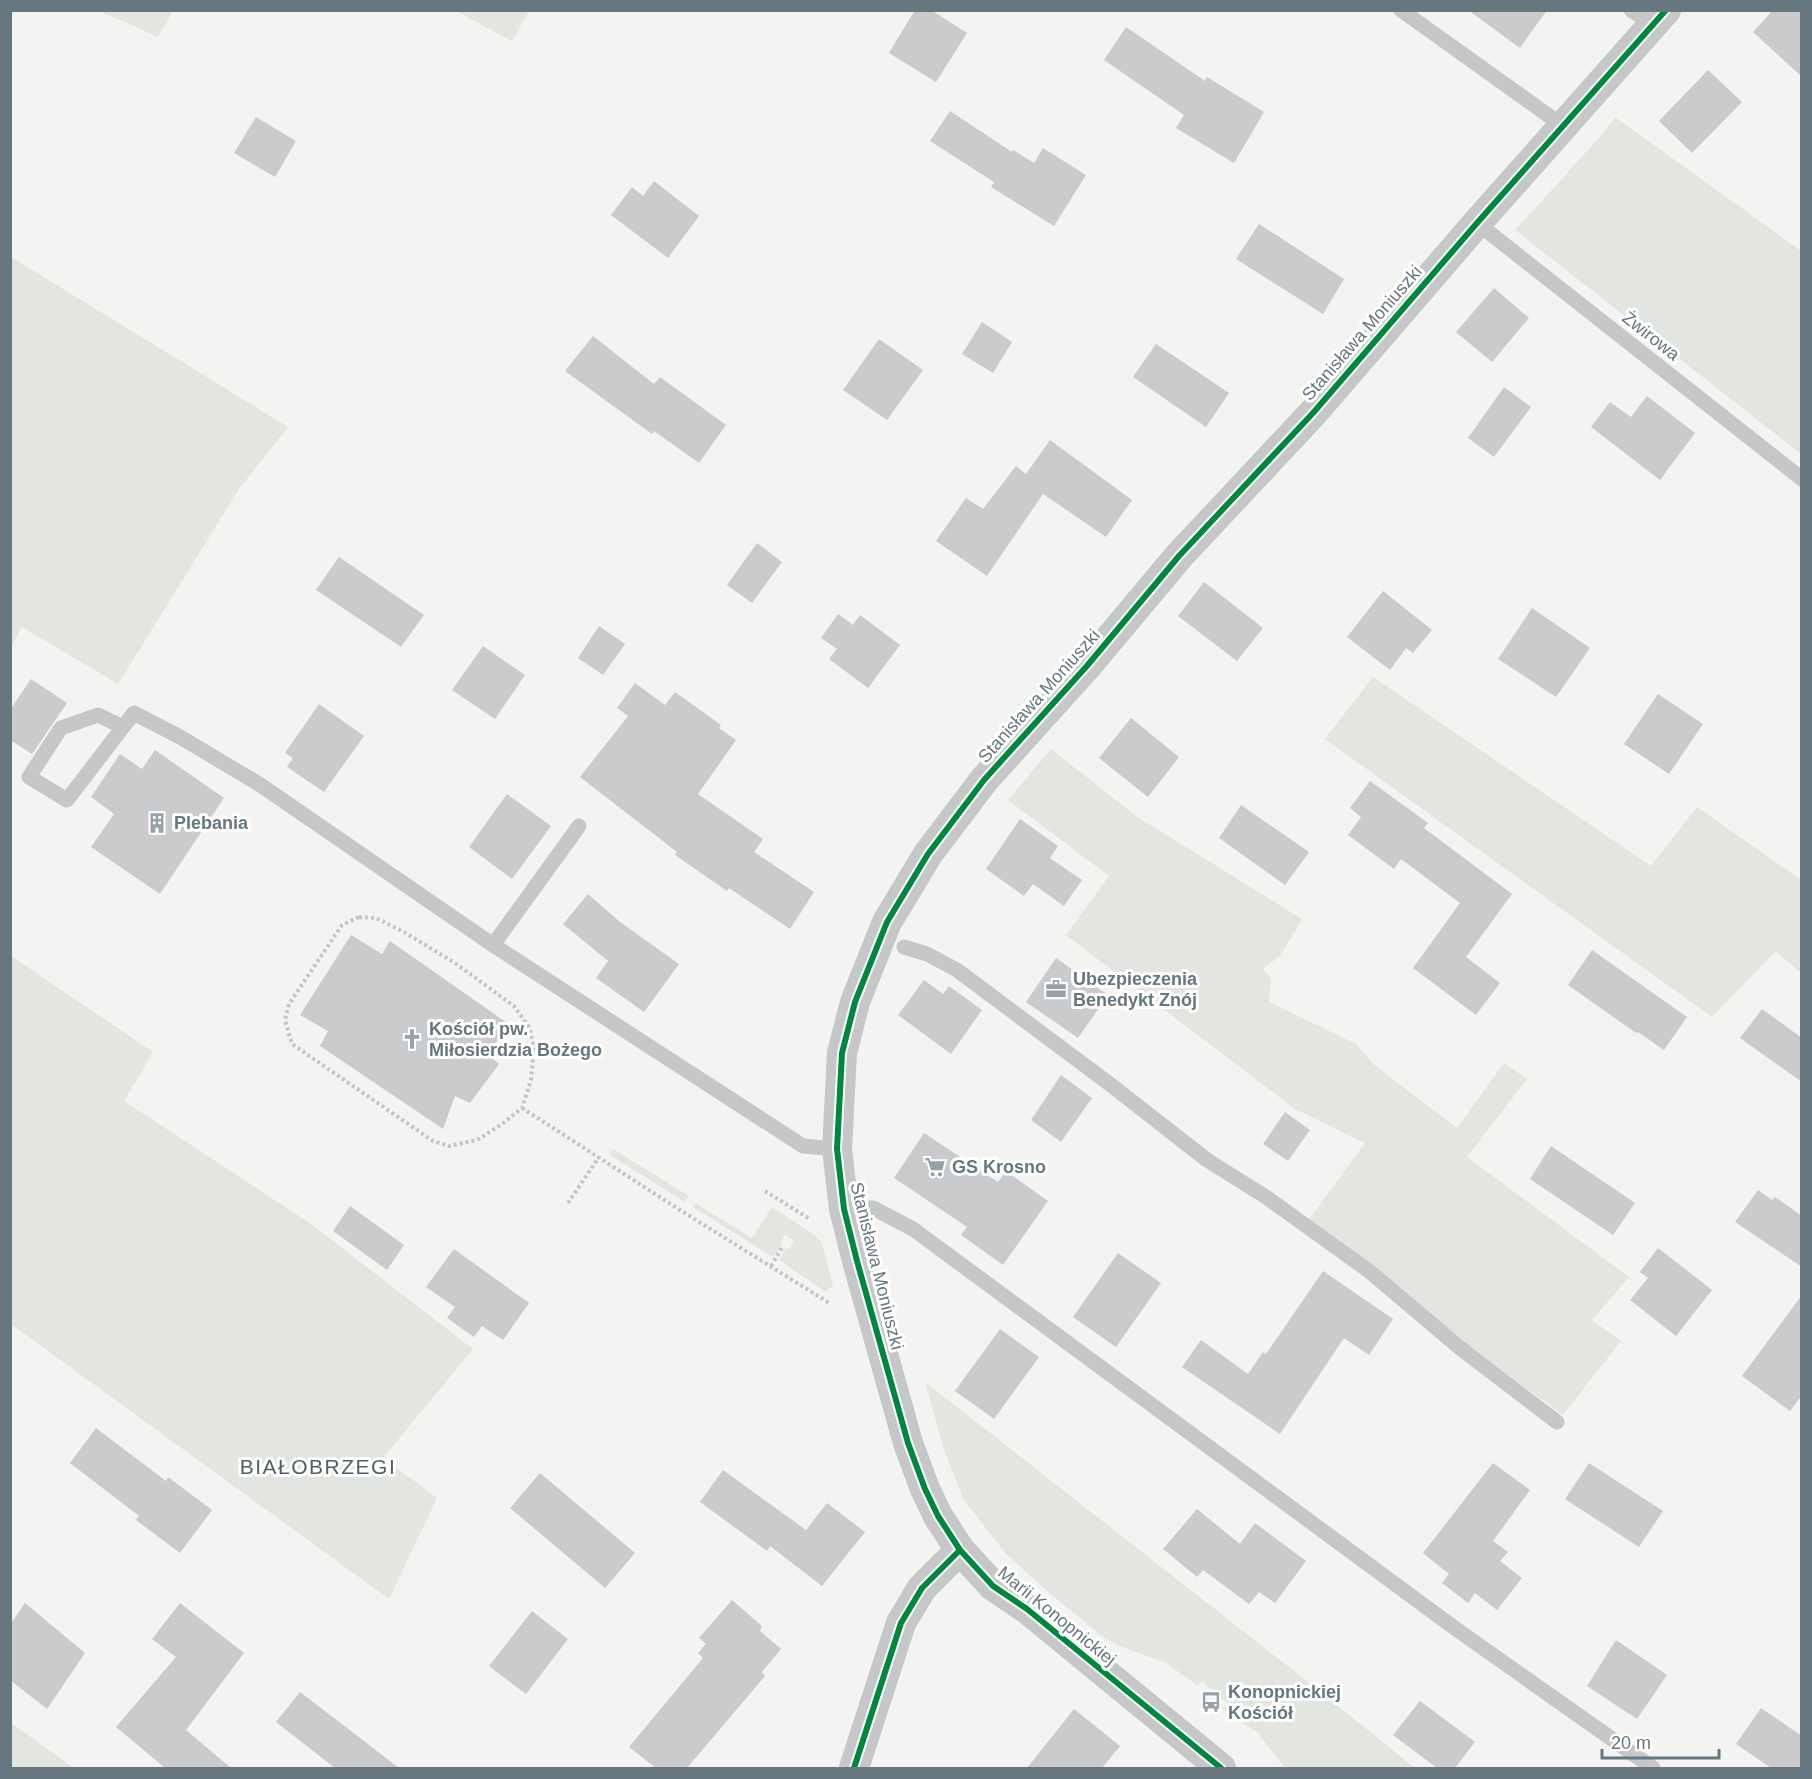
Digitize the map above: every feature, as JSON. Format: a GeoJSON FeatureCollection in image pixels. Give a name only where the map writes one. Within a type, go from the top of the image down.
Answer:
{"type":"FeatureCollection","features":[{"type":"Feature","properties":{"kind":"street","name":"Stanisława Moniuszki"},"geometry":{"type":"LineString","coordinates":[[960,1550],[934,1507],[908,1443],[844,1209],[837,1149],[842,1053],[855,1002],[887,922],[928,854],[984,780],[1086,667],[1179,556],[1313,413],[1563,126],[1651,15]]}},
{"type":"Feature","properties":{"kind":"street"},"geometry":{"type":"LineString","coordinates":[[854,1768],[901,1623],[922,1588],[960,1550]]}},
{"type":"Feature","properties":{"kind":"street","name":"Marii Konopnickiej"},"geometry":{"type":"LineString","coordinates":[[960,1550],[993,1586],[1027,1609],[1221,1768]]}},
{"type":"Feature","properties":{"kind":"lane"},"geometry":{"type":"LineString","coordinates":[[1401,10],[1563,126]]}},
{"type":"Feature","properties":{"kind":"lane","name":"Żwirowa"},"geometry":{"type":"LineString","coordinates":[[1477,223],[1802,479]]}},
{"type":"Feature","properties":{"kind":"lane"},"geometry":{"type":"LineString","coordinates":[[123,727],[98,714],[61,728],[29,777],[67,800],[134,713],[180,736],[259,784],[493,945],[803,1146],[837,1149]]}},
{"type":"Feature","properties":{"kind":"lane"},"geometry":{"type":"LineString","coordinates":[[493,945],[579,826]]}},
{"type":"Feature","properties":{"kind":"lane"},"geometry":{"type":"LineString","coordinates":[[904,947],[927,954],[957,970],[1207,1160],[1266,1197],[1369,1270],[1460,1348],[1557,1422]]}},
{"type":"Feature","properties":{"kind":"lane"},"geometry":{"type":"LineString","coordinates":[[844,1209],[873,1208],[913,1229],[1456,1629],[1653,1768]]}},
{"type":"Feature","properties":{"kind":"path"},"geometry":{"type":"LineString","coordinates":[[359,917],[376,918],[455,963],[514,1006],[529,1028],[534,1047],[531,1080],[522,1108],[477,1140],[449,1146],[433,1142],[292,1044],[285,1020],[289,1004],[342,925],[359,917]]}},
{"type":"Feature","properties":{"kind":"path"},"geometry":{"type":"LineString","coordinates":[[522,1108],[839,1309]]}},
{"type":"Feature","properties":{"kind":"path"},"geometry":{"type":"LineString","coordinates":[[568,1203],[599,1157]]}},
{"type":"Feature","properties":{"kind":"path"},"geometry":{"type":"LineString","coordinates":[[765,1191],[812,1220]]}},
{"type":"Feature","properties":{"kind":"path"},"geometry":{"type":"LineString","coordinates":[[771,1266],[783,1246]]}},
{"type":"Feature","properties":{"kind":"shaded area"},"geometry":{"type":"Polygon","coordinates":[[[173,10],[158,37],[100,11],[173,10]]]}},
{"type":"Feature","properties":{"kind":"shaded area"},"geometry":{"type":"Polygon","coordinates":[[[529,10],[512,41],[456,11],[529,10]]]}},
{"type":"Feature","properties":{"kind":"shaded area"},"geometry":{"type":"Polygon","coordinates":[[[1615,117],[1801,251],[1801,454],[1515,230],[1600,137],[1615,117]]]}},
{"type":"Feature","properties":{"kind":"shaded area"},"geometry":{"type":"Polygon","coordinates":[[[11,257],[288,427],[239,489],[118,684],[22,627],[11,648],[11,257]]]}},
{"type":"Feature","properties":{"kind":"shaded area"},"geometry":{"type":"Polygon","coordinates":[[[1373,677],[1651,866],[1697,807],[1801,880],[1801,973],[1776,951],[1712,1017],[1325,739],[1373,677]]]}},
{"type":"Feature","properties":{"kind":"shaded area"},"geometry":{"type":"Polygon","coordinates":[[[1051,749],[1136,816],[1302,919],[1281,955],[1263,969],[1271,979],[1269,1002],[1356,1044],[1373,1064],[1457,1128],[1504,1063],[1527,1079],[1467,1157],[1629,1277],[1592,1320],[1621,1341],[1563,1415],[1305,1225],[1365,1143],[1295,1109],[1066,935],[1109,876],[1008,800],[1051,749]]]}},
{"type":"Feature","properties":{"kind":"shaded area"},"geometry":{"type":"Polygon","coordinates":[[[11,956],[153,1052],[124,1101],[311,1224],[473,1349],[383,1458],[437,1498],[389,1599],[11,1324],[11,956]]]}},
{"type":"Feature","properties":{"kind":"shaded area"},"geometry":{"type":"Polygon","coordinates":[[[613,1149],[689,1196],[685,1202],[610,1155],[613,1149]]]}},
{"type":"Feature","properties":{"kind":"shaded area"},"geometry":{"type":"Polygon","coordinates":[[[695,1203],[752,1238],[772,1207],[816,1236],[822,1243],[833,1286],[826,1291],[823,1290],[779,1260],[794,1241],[785,1235],[773,1257],[693,1207],[695,1203]]]}},
{"type":"Feature","properties":{"kind":"shaded area"},"geometry":{"type":"Polygon","coordinates":[[[925,1382],[1415,1768],[1285,1768],[1257,1732],[1222,1709],[1227,1703],[1202,1681],[1197,1685],[1166,1663],[1117,1645],[1102,1636],[1006,1554],[964,1500],[944,1450],[925,1382]]]}},
{"type":"Feature","properties":{"kind":"shaded area"},"geometry":{"type":"Polygon","coordinates":[[[11,1723],[74,1768],[11,1768],[11,1723]]]}},
{"type":"Feature","properties":{"kind":"building"},"geometry":{"type":"Polygon","coordinates":[[[915,10],[931,10],[967,33],[936,82],[889,53],[915,10]]]}},
{"type":"Feature","properties":{"kind":"building"},"geometry":{"type":"Polygon","coordinates":[[[1468,10],[1547,10],[1520,48],[1468,10]]]}},
{"type":"Feature","properties":{"kind":"building"},"geometry":{"type":"Polygon","coordinates":[[[1773,10],[1802,10],[1802,77],[1753,32],[1773,10]]]}},
{"type":"Feature","properties":{"kind":"building"},"geometry":{"type":"Polygon","coordinates":[[[1126,27],[1205,81],[1207,77],[1264,112],[1234,163],[1176,128],[1184,115],[1104,60],[1126,27]]]}},
{"type":"Feature","properties":{"kind":"building"},"geometry":{"type":"Polygon","coordinates":[[[1708,70],[1742,102],[1692,153],[1659,121],[1708,70]]]}},
{"type":"Feature","properties":{"kind":"building"},"geometry":{"type":"Polygon","coordinates":[[[950,111],[1012,152],[1013,150],[1034,163],[1043,148],[1086,175],[1054,226],[991,187],[994,182],[930,141],[950,111]]]}},
{"type":"Feature","properties":{"kind":"building"},"geometry":{"type":"Polygon","coordinates":[[[256,117],[296,141],[275,177],[234,153],[256,117]]]}},
{"type":"Feature","properties":{"kind":"building"},"geometry":{"type":"Polygon","coordinates":[[[654,181],[699,216],[668,258],[611,215],[632,187],[643,196],[654,181]]]}},
{"type":"Feature","properties":{"kind":"building"},"geometry":{"type":"Polygon","coordinates":[[[1259,224],[1344,279],[1323,314],[1236,259],[1259,224]]]}},
{"type":"Feature","properties":{"kind":"building"},"geometry":{"type":"Polygon","coordinates":[[[1494,288],[1529,318],[1492,362],[1456,332],[1494,288]]]}},
{"type":"Feature","properties":{"kind":"building"},"geometry":{"type":"Polygon","coordinates":[[[982,322],[1012,342],[993,373],[962,354],[982,322]]]}},
{"type":"Feature","properties":{"kind":"building"},"geometry":{"type":"Polygon","coordinates":[[[593,336],[654,384],[660,377],[726,425],[699,463],[654,431],[652,434],[565,371],[593,336]]]}},
{"type":"Feature","properties":{"kind":"building"},"geometry":{"type":"Polygon","coordinates":[[[879,339],[923,370],[887,420],[843,390],[879,339]]]}},
{"type":"Feature","properties":{"kind":"building"},"geometry":{"type":"Polygon","coordinates":[[[1156,344],[1229,393],[1206,427],[1133,377],[1156,344]]]}},
{"type":"Feature","properties":{"kind":"building"},"geometry":{"type":"Polygon","coordinates":[[[1504,387],[1531,407],[1494,457],[1468,438],[1504,387]]]}},
{"type":"Feature","properties":{"kind":"building"},"geometry":{"type":"Polygon","coordinates":[[[1647,396],[1695,433],[1660,480],[1591,427],[1610,402],[1631,417],[1647,396]]]}},
{"type":"Feature","properties":{"kind":"building"},"geometry":{"type":"Polygon","coordinates":[[[1050,440],[1132,500],[1106,537],[1043,494],[987,576],[936,541],[966,498],[983,509],[1016,466],[1026,474],[1050,440]]]}},
{"type":"Feature","properties":{"kind":"building"},"geometry":{"type":"Polygon","coordinates":[[[757,543],[782,562],[752,603],[727,585],[757,543]]]}},
{"type":"Feature","properties":{"kind":"building"},"geometry":{"type":"Polygon","coordinates":[[[339,557],[424,615],[401,647],[316,590],[339,557]]]}},
{"type":"Feature","properties":{"kind":"building"},"geometry":{"type":"Polygon","coordinates":[[[1204,582],[1263,628],[1237,661],[1178,616],[1204,582]]]}},
{"type":"Feature","properties":{"kind":"building"},"geometry":{"type":"Polygon","coordinates":[[[1383,591],[1432,630],[1413,653],[1406,648],[1390,670],[1347,637],[1383,591]]]}},
{"type":"Feature","properties":{"kind":"building"},"geometry":{"type":"Polygon","coordinates":[[[1532,608],[1590,648],[1556,697],[1498,659],[1532,608]]]}},
{"type":"Feature","properties":{"kind":"building"},"geometry":{"type":"Polygon","coordinates":[[[838,614],[853,625],[860,615],[900,645],[868,688],[829,659],[837,649],[821,638],[838,614]]]}},
{"type":"Feature","properties":{"kind":"building"},"geometry":{"type":"Polygon","coordinates":[[[599,626],[625,644],[603,675],[578,658],[599,626]]]}},
{"type":"Feature","properties":{"kind":"building"},"geometry":{"type":"Polygon","coordinates":[[[483,646],[525,675],[495,719],[452,690],[483,646]]]}},
{"type":"Feature","properties":{"kind":"building"},"geometry":{"type":"Polygon","coordinates":[[[31,679],[67,703],[32,754],[10,740],[10,710],[31,679]]]}},
{"type":"Feature","properties":{"kind":"building"},"geometry":{"type":"Polygon","coordinates":[[[635,683],[665,705],[675,692],[721,725],[719,728],[736,740],[698,794],[763,839],[754,852],[814,892],[790,929],[729,888],[727,891],[675,855],[677,852],[580,777],[628,716],[617,708],[635,683]]]}},
{"type":"Feature","properties":{"kind":"building"},"geometry":{"type":"Polygon","coordinates":[[[1658,694],[1703,724],[1669,774],[1624,744],[1658,694]]]}},
{"type":"Feature","properties":{"kind":"building"},"geometry":{"type":"Polygon","coordinates":[[[319,704],[364,736],[324,792],[287,767],[293,758],[285,753],[319,704]]]}},
{"type":"Feature","properties":{"kind":"building"},"geometry":{"type":"Polygon","coordinates":[[[1131,718],[1179,757],[1148,797],[1099,758],[1131,718]]]}},
{"type":"Feature","properties":{"kind":"building","name":"Plebania"},"geometry":{"type":"Polygon","coordinates":[[[155,750],[224,798],[160,894],[91,847],[114,814],[91,797],[120,754],[142,769],[155,750]]]}},
{"type":"Feature","properties":{"kind":"building"},"geometry":{"type":"Polygon","coordinates":[[[1370,781],[1428,823],[1424,828],[1512,894],[1466,957],[1500,983],[1476,1015],[1413,968],[1460,903],[1401,859],[1394,869],[1348,835],[1361,817],[1350,808],[1370,781]]]}},
{"type":"Feature","properties":{"kind":"building"},"geometry":{"type":"Polygon","coordinates":[[[507,794],[551,826],[512,879],[469,847],[507,794]]]}},
{"type":"Feature","properties":{"kind":"building"},"geometry":{"type":"Polygon","coordinates":[[[1241,805],[1309,852],[1285,885],[1219,838],[1241,805]]]}},
{"type":"Feature","properties":{"kind":"building"},"geometry":{"type":"Polygon","coordinates":[[[1020,819],[1058,846],[1050,858],[1082,880],[1064,906],[1033,884],[1024,896],[986,869],[1020,819]]]}},
{"type":"Feature","properties":{"kind":"building"},"geometry":{"type":"Polygon","coordinates":[[[588,894],[620,922],[679,964],[644,1012],[596,978],[608,961],[563,924],[588,894]]]}},
{"type":"Feature","properties":{"kind":"building","name":"Kościół pw. Miłosierdzia Bożego"},"geometry":{"type":"Polygon","coordinates":[[[351,935],[382,954],[390,941],[513,1027],[485,1052],[499,1064],[470,1103],[455,1096],[443,1129],[320,1046],[328,1031],[300,1015],[351,935]]]}},
{"type":"Feature","properties":{"kind":"building"},"geometry":{"type":"Polygon","coordinates":[[[1592,950],[1687,1017],[1664,1050],[1568,985],[1592,950]]]}},
{"type":"Feature","properties":{"kind":"building"},"geometry":{"type":"Polygon","coordinates":[[[1056,958],[1108,995],[1078,1038],[1026,1002],[1056,958]]]}},
{"type":"Feature","properties":{"kind":"building"},"geometry":{"type":"Polygon","coordinates":[[[924,980],[943,994],[949,986],[982,1010],[951,1054],[898,1015],[924,980]]]}},
{"type":"Feature","properties":{"kind":"building"},"geometry":{"type":"Polygon","coordinates":[[[1762,1009],[1802,1038],[1802,1082],[1740,1038],[1762,1009]]]}},
{"type":"Feature","properties":{"kind":"building"},"geometry":{"type":"Polygon","coordinates":[[[1061,1075],[1092,1098],[1061,1142],[1031,1120],[1061,1075]]]}},
{"type":"Feature","properties":{"kind":"building"},"geometry":{"type":"Polygon","coordinates":[[[1285,1112],[1310,1130],[1288,1161],[1263,1144],[1285,1112]]]}},
{"type":"Feature","properties":{"kind":"building"},"geometry":{"type":"Polygon","coordinates":[[[924,1133],[998,1182],[1006,1171],[1048,1201],[1003,1265],[961,1235],[967,1227],[894,1178],[924,1133]]]}},
{"type":"Feature","properties":{"kind":"building"},"geometry":{"type":"Polygon","coordinates":[[[1551,1146],[1635,1203],[1613,1235],[1530,1179],[1551,1146]]]}},
{"type":"Feature","properties":{"kind":"building"},"geometry":{"type":"Polygon","coordinates":[[[1758,1190],[1772,1200],[1775,1197],[1802,1216],[1802,1267],[1735,1222],[1758,1190]]]}},
{"type":"Feature","properties":{"kind":"building"},"geometry":{"type":"Polygon","coordinates":[[[350,1206],[404,1245],[387,1270],[333,1231],[350,1206]]]}},
{"type":"Feature","properties":{"kind":"building"},"geometry":{"type":"Polygon","coordinates":[[[1658,1248],[1712,1290],[1676,1336],[1630,1300],[1648,1278],[1640,1272],[1658,1248]]]}},
{"type":"Feature","properties":{"kind":"building"},"geometry":{"type":"Polygon","coordinates":[[[454,1249],[529,1303],[503,1340],[482,1326],[474,1337],[447,1318],[455,1307],[426,1287],[454,1249]]]}},
{"type":"Feature","properties":{"kind":"building"},"geometry":{"type":"Polygon","coordinates":[[[1118,1253],[1161,1283],[1116,1347],[1073,1317],[1118,1253]]]}},
{"type":"Feature","properties":{"kind":"building"},"geometry":{"type":"Polygon","coordinates":[[[1323,1271],[1393,1319],[1369,1355],[1344,1338],[1280,1434],[1182,1367],[1201,1340],[1248,1374],[1263,1352],[1266,1354],[1323,1271]]]}},
{"type":"Feature","properties":{"kind":"building"},"geometry":{"type":"Polygon","coordinates":[[[1802,1295],[1802,1395],[1790,1411],[1742,1376],[1802,1295]]]}},
{"type":"Feature","properties":{"kind":"building"},"geometry":{"type":"Polygon","coordinates":[[[1000,1329],[1039,1357],[994,1419],[955,1391],[1000,1329]]]}},
{"type":"Feature","properties":{"kind":"building"},"geometry":{"type":"Polygon","coordinates":[[[96,1428],[166,1481],[168,1477],[212,1510],[180,1553],[136,1520],[139,1516],[70,1463],[96,1428]]]}},
{"type":"Feature","properties":{"kind":"building"},"geometry":{"type":"Polygon","coordinates":[[[1493,1463],[1530,1490],[1493,1541],[1508,1552],[1500,1561],[1522,1578],[1497,1610],[1475,1593],[1468,1603],[1442,1583],[1449,1574],[1423,1553],[1493,1463]]]}},
{"type":"Feature","properties":{"kind":"building"},"geometry":{"type":"Polygon","coordinates":[[[1589,1463],[1663,1511],[1639,1547],[1565,1499],[1589,1463]]]}},
{"type":"Feature","properties":{"kind":"building"},"geometry":{"type":"Polygon","coordinates":[[[723,1470],[806,1530],[827,1503],[865,1532],[822,1586],[770,1546],[767,1551],[700,1502],[723,1470]]]}},
{"type":"Feature","properties":{"kind":"building"},"geometry":{"type":"Polygon","coordinates":[[[540,1473],[635,1553],[605,1588],[510,1508],[540,1473]]]}},
{"type":"Feature","properties":{"kind":"building"},"geometry":{"type":"Polygon","coordinates":[[[1197,1509],[1240,1544],[1255,1523],[1306,1561],[1275,1603],[1259,1592],[1249,1604],[1203,1570],[1197,1577],[1163,1549],[1197,1509]]]}},
{"type":"Feature","properties":{"kind":"building"},"geometry":{"type":"Polygon","coordinates":[[[732,1600],[762,1626],[760,1631],[781,1649],[762,1672],[765,1676],[687,1768],[656,1768],[629,1747],[703,1658],[698,1653],[706,1644],[699,1638],[732,1600]]]}},
{"type":"Feature","properties":{"kind":"building"},"geometry":{"type":"Polygon","coordinates":[[[25,1603],[85,1653],[47,1709],[10,1680],[10,1625],[25,1603]]]}},
{"type":"Feature","properties":{"kind":"building"},"geometry":{"type":"Polygon","coordinates":[[[180,1603],[244,1653],[186,1730],[231,1768],[165,1768],[116,1727],[176,1657],[152,1639],[180,1603]]]}},
{"type":"Feature","properties":{"kind":"building"},"geometry":{"type":"Polygon","coordinates":[[[532,1611],[568,1639],[526,1694],[489,1666],[532,1611]]]}},
{"type":"Feature","properties":{"kind":"building"},"geometry":{"type":"Polygon","coordinates":[[[1616,1640],[1667,1675],[1637,1719],[1587,1686],[1616,1640]]]}},
{"type":"Feature","properties":{"kind":"building"},"geometry":{"type":"Polygon","coordinates":[[[300,1692],[399,1768],[335,1768],[276,1722],[300,1692]]]}},
{"type":"Feature","properties":{"kind":"building"},"geometry":{"type":"Polygon","coordinates":[[[1420,1701],[1475,1742],[1455,1768],[1437,1768],[1393,1735],[1420,1701]]]}},
{"type":"Feature","properties":{"kind":"building"},"geometry":{"type":"Polygon","coordinates":[[[1761,1708],[1802,1736],[1802,1768],[1771,1768],[1736,1744],[1761,1708]]]}},
{"type":"Feature","properties":{"kind":"building"},"geometry":{"type":"Polygon","coordinates":[[[1074,1709],[1120,1746],[1102,1768],[1027,1768],[1074,1709]]]}},
{"type":"Feature","properties":{"kind":"cycle path"},"geometry":{"type":"LineString","coordinates":[[1221,1768],[1027,1609],[993,1586],[960,1550],[938,1516],[908,1443],[844,1209],[837,1149],[842,1053],[855,1002],[887,922],[928,854],[984,780],[1086,667],[1179,556],[1313,413],[1477,223],[1666,10]]}},
{"type":"Feature","properties":{"kind":"cycle path"},"geometry":{"type":"LineString","coordinates":[[854,1768],[901,1623],[922,1588],[960,1550]]}},
{"type":"Feature","properties":{"kind":"place","name":"Plebania"},"geometry":{"type":"Point","coordinates":[157,823]}},
{"type":"Feature","properties":{"kind":"place","name":"Ubezpieczenia Benedykt Znój"},"geometry":{"type":"Point","coordinates":[1056,989]}},
{"type":"Feature","properties":{"kind":"place","name":"Kościół pw. Miłosierdzia Bożego"},"geometry":{"type":"Point","coordinates":[412,1039]}},
{"type":"Feature","properties":{"kind":"place","name":"GS Krosno"},"geometry":{"type":"Point","coordinates":[935,1167]}},
{"type":"Feature","properties":{"kind":"place","name":"Konopnickiej Kościół"},"geometry":{"type":"Point","coordinates":[1211,1702]}},
{"type":"Feature","properties":{"kind":"district","name":"BIAŁOBRZEGI"},"geometry":{"type":"Point","coordinates":[318,1466]}}]}
